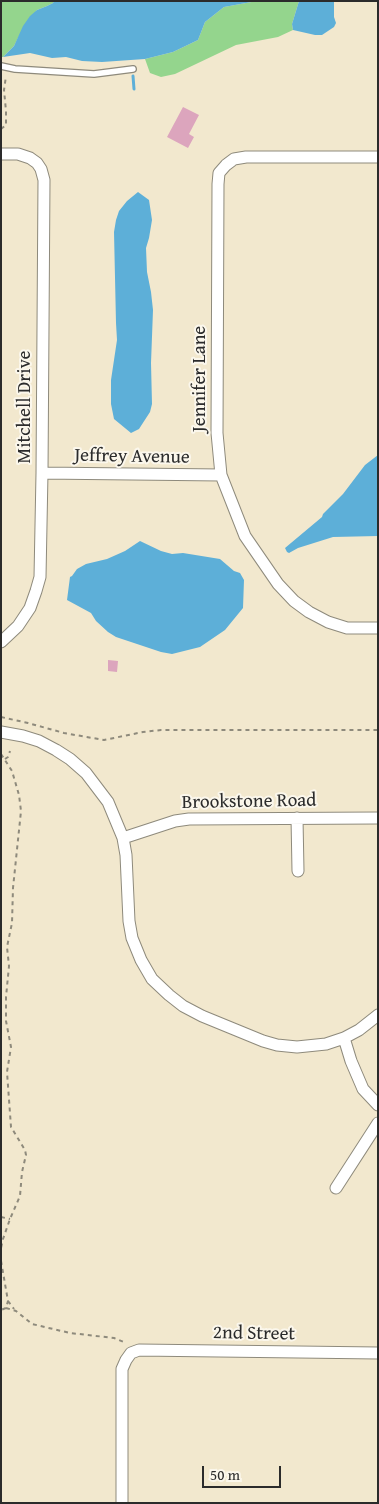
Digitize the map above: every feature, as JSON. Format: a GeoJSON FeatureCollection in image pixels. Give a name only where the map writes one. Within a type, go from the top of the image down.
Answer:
{"type":"FeatureCollection","features":[{"type":"Feature","properties":{"kind":"street","name":"Mitchell Drive"},"geometry":{"type":"LineString","coordinates":[[1,154],[30,158],[41,169],[44,180],[40,577],[30,608],[18,626],[1,642]]}},
{"type":"Feature","properties":{"kind":"street","name":"Jennifer Lane"},"geometry":{"type":"LineString","coordinates":[[378,158],[234,159],[219,173],[217,433],[221,475],[245,536],[278,584],[294,601],[328,622],[347,628],[378,628]]}},
{"type":"Feature","properties":{"kind":"street","name":"Jeffrey Avenue"},"geometry":{"type":"LineString","coordinates":[[42,473],[221,475]]}},
{"type":"Feature","properties":{"kind":"street"},"geometry":{"type":"LineString","coordinates":[[1,732],[39,741],[70,759],[86,773],[108,802],[123,838],[132,938],[141,960],[152,979],[183,1006],[202,1016],[263,1041],[277,1045],[297,1047],[326,1044],[344,1038],[378,1015]]}},
{"type":"Feature","properties":{"kind":"street","name":"Brookstone Road"},"geometry":{"type":"LineString","coordinates":[[123,838],[189,818],[378,818]]}},
{"type":"Feature","properties":{"kind":"street"},"geometry":{"type":"LineString","coordinates":[[297,818],[298,871]]}},
{"type":"Feature","properties":{"kind":"street"},"geometry":{"type":"LineString","coordinates":[[344,1038],[363,1089],[378,1104]]}},
{"type":"Feature","properties":{"kind":"street"},"geometry":{"type":"LineString","coordinates":[[336,1188],[378,1123]]}},
{"type":"Feature","properties":{"kind":"street","name":"2nd Street"},"geometry":{"type":"LineString","coordinates":[[131,1353],[139,1350],[378,1353]]}},
{"type":"Feature","properties":{"kind":"street"},"geometry":{"type":"LineString","coordinates":[[122,1503],[122,1369],[131,1353]]}},
{"type":"Feature","properties":{"kind":"lane"},"geometry":{"type":"LineString","coordinates":[[3,68],[94,74],[133,69]]}},
{"type":"Feature","properties":{"kind":"path"},"geometry":{"type":"LineString","coordinates":[[1,129],[6,124],[4,90],[6,76],[3,68]]}},
{"type":"Feature","properties":{"kind":"path"},"geometry":{"type":"LineString","coordinates":[[1,717],[64,733],[104,740],[161,730],[378,730]]}},
{"type":"Feature","properties":{"kind":"path"},"geometry":{"type":"LineString","coordinates":[[5,759],[10,751]]}},
{"type":"Feature","properties":{"kind":"path"},"geometry":{"type":"LineString","coordinates":[[1,754],[12,770],[20,795],[21,811],[13,888],[12,923],[7,947],[9,966],[6,1021],[11,1047],[7,1072],[11,1127],[25,1150],[26,1156],[22,1172],[20,1196],[1,1248]]}},
{"type":"Feature","properties":{"kind":"path"},"geometry":{"type":"LineString","coordinates":[[1,1217],[10,1219]]}},
{"type":"Feature","properties":{"kind":"path"},"geometry":{"type":"LineString","coordinates":[[1,1261],[8,1298],[16,1311],[32,1324],[70,1333],[120,1340],[126,1343],[131,1353]]}},
{"type":"Feature","properties":{"kind":"path"},"geometry":{"type":"LineString","coordinates":[[6,1308],[8,1298]]}},
{"type":"Feature","properties":{"kind":"path"},"geometry":{"type":"LineString","coordinates":[[1,1310],[6,1308],[16,1311]]}},
{"type":"Feature","properties":{"kind":"green space"},"geometry":{"type":"Polygon","coordinates":[[[1,1],[54,1],[37,10],[14,46],[3,57],[1,57],[1,1]]]}},
{"type":"Feature","properties":{"kind":"green space"},"geometry":{"type":"Polygon","coordinates":[[[257,1],[299,1],[292,24],[293,30],[278,37],[236,45],[175,74],[161,77],[150,73],[145,59],[173,52],[198,40],[205,22],[224,7],[257,1]]]}},
{"type":"Feature","properties":{"kind":"water"},"geometry":{"type":"Polygon","coordinates":[[[54,1],[257,1],[224,7],[205,22],[198,40],[173,52],[145,59],[102,62],[82,61],[66,57],[52,58],[30,53],[3,57],[14,46],[30,16],[54,1]]]}},
{"type":"Feature","properties":{"kind":"water"},"geometry":{"type":"Polygon","coordinates":[[[299,1],[334,1],[336,23],[334,27],[322,35],[293,30],[292,24],[299,1]]]}},
{"type":"Feature","properties":{"kind":"water"},"geometry":{"type":"Polygon","coordinates":[[[138,192],[149,200],[152,220],[146,248],[147,272],[153,310],[152,404],[150,412],[139,429],[131,433],[114,419],[111,404],[111,380],[117,340],[114,232],[119,211],[138,192]]]}},
{"type":"Feature","properties":{"kind":"water"},"geometry":{"type":"Polygon","coordinates":[[[378,455],[378,536],[333,537],[298,548],[289,553],[287,552],[285,548],[322,517],[343,494],[365,465],[378,455]]]}},
{"type":"Feature","properties":{"kind":"water"},"geometry":{"type":"Polygon","coordinates":[[[140,541],[172,554],[183,553],[220,559],[234,571],[240,573],[244,580],[243,608],[225,630],[200,647],[172,654],[161,652],[116,637],[96,621],[91,613],[67,600],[70,577],[77,569],[86,564],[107,559],[125,551],[140,541]]]}},
{"type":"Feature","properties":{"kind":"building"},"geometry":{"type":"Polygon","coordinates":[[[183,107],[199,115],[189,134],[194,137],[188,148],[167,137],[183,107]]]}},
{"type":"Feature","properties":{"kind":"building"},"geometry":{"type":"Polygon","coordinates":[[[108,660],[118,661],[117,672],[108,671],[108,660]]]}},
{"type":"Feature","properties":{"kind":"waterway"},"geometry":{"type":"LineString","coordinates":[[133,76],[134,89]]}}]}
